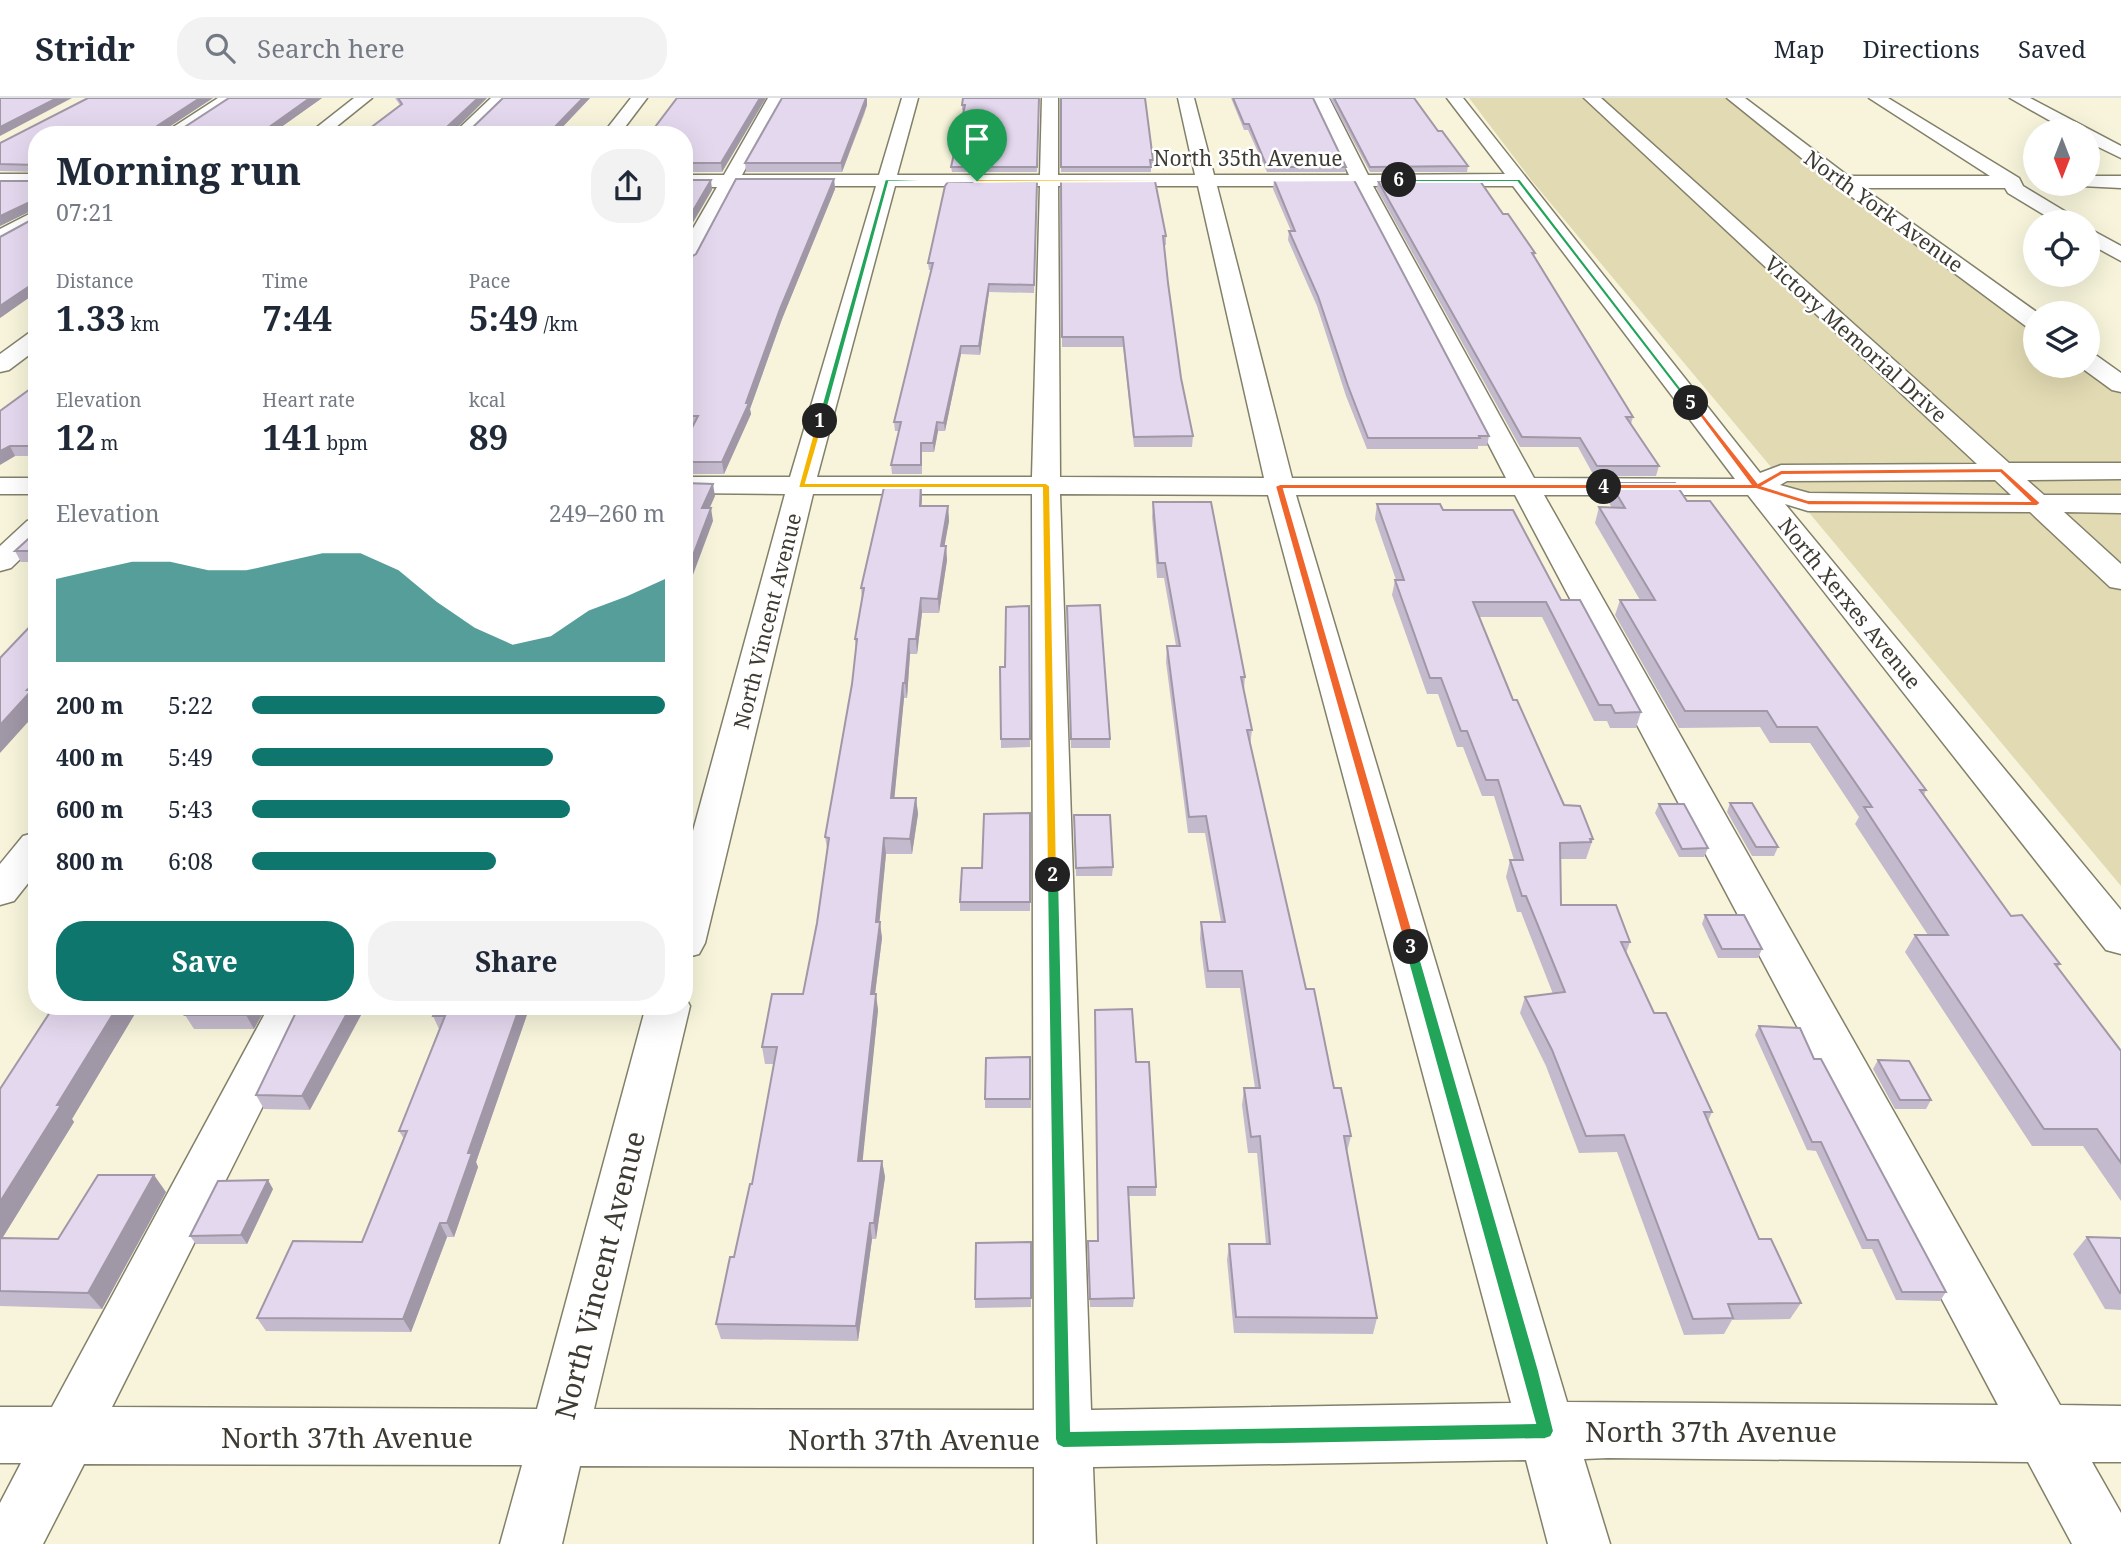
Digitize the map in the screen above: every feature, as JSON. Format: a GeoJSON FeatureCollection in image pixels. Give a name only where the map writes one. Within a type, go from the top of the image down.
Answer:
{"type":"FeatureCollection","features":[{"type":"Feature","properties":{"kind":"street"},"geometry":{"type":"LineString","coordinates":[[184,126],[229,98]]}},
{"type":"Feature","properties":{"kind":"street"},"geometry":{"type":"LineString","coordinates":[[327,126],[364,98]]}},
{"type":"Feature","properties":{"kind":"street"},"geometry":{"type":"LineString","coordinates":[[470,126],[500,98]]}},
{"type":"Feature","properties":{"kind":"street"},"geometry":{"type":"LineString","coordinates":[[617,126],[639,98]]}},
{"type":"Feature","properties":{"kind":"street"},"geometry":{"type":"LineString","coordinates":[[693,247],[776,98]]}},
{"type":"Feature","properties":{"kind":"street","name":"North Vincent Avenue"},"geometry":{"type":"LineString","coordinates":[[693,908],[801,486],[910,98]]}},
{"type":"Feature","properties":{"kind":"street"},"geometry":{"type":"LineString","coordinates":[[1050,98],[1046,486],[1065,1544]]}},
{"type":"Feature","properties":{"kind":"street"},"geometry":{"type":"LineString","coordinates":[[1186,98],[1280,486],[1579,1544]]}},
{"type":"Feature","properties":{"kind":"street"},"geometry":{"type":"LineString","coordinates":[[1321,98],[1361,180],[1525,487],[2105,1544]]}},
{"type":"Feature","properties":{"kind":"street","name":"North Xerxes Avenue"},"geometry":{"type":"LineString","coordinates":[[1455,98],[1756,487],[2121,939]]}},
{"type":"Feature","properties":{"kind":"street","name":"Victory Memorial Drive"},"geometry":{"type":"LineString","coordinates":[[1592,98],[2121,580]]}},
{"type":"Feature","properties":{"kind":"street","name":"North York Avenue"},"geometry":{"type":"LineString","coordinates":[[1735,98],[1843,182],[2023,313]]}},
{"type":"Feature","properties":{"kind":"street"},"geometry":{"type":"LineString","coordinates":[[1877,98],[2013,183],[2015,189],[2049,210]]}},
{"type":"Feature","properties":{"kind":"street"},"geometry":{"type":"LineString","coordinates":[[2018,98],[2057,119]]}},
{"type":"Feature","properties":{"kind":"street"},"geometry":{"type":"LineString","coordinates":[[2100,142],[2121,153]]}},
{"type":"Feature","properties":{"kind":"street"},"geometry":{"type":"LineString","coordinates":[[0,180],[28,180]]}},
{"type":"Feature","properties":{"kind":"street","name":"North 35th Avenue"},"geometry":{"type":"LineString","coordinates":[[693,181],[1518,180]]}},
{"type":"Feature","properties":{"kind":"street"},"geometry":{"type":"LineString","coordinates":[[1843,182],[2023,183]]}},
{"type":"Feature","properties":{"kind":"street"},"geometry":{"type":"LineString","coordinates":[[2100,182],[2121,182]]}},
{"type":"Feature","properties":{"kind":"street"},"geometry":{"type":"LineString","coordinates":[[0,238],[28,221]]}},
{"type":"Feature","properties":{"kind":"street"},"geometry":{"type":"LineString","coordinates":[[2100,242],[2121,255]]}},
{"type":"Feature","properties":{"kind":"street"},"geometry":{"type":"LineString","coordinates":[[0,365],[28,345]]}},
{"type":"Feature","properties":{"kind":"street"},"geometry":{"type":"LineString","coordinates":[[2100,370],[2121,385]]}},
{"type":"Feature","properties":{"kind":"street"},"geometry":{"type":"LineString","coordinates":[[1756,487],[1781,472],[2121,471]]}},
{"type":"Feature","properties":{"kind":"street"},"geometry":{"type":"LineString","coordinates":[[693,485],[1756,487],[1808,502],[2121,504]]}},
{"type":"Feature","properties":{"kind":"street"},"geometry":{"type":"LineString","coordinates":[[0,486],[28,486]]}},
{"type":"Feature","properties":{"kind":"street"},"geometry":{"type":"LineString","coordinates":[[0,562],[28,536]]}},
{"type":"Feature","properties":{"kind":"street"},"geometry":{"type":"LineString","coordinates":[[0,891],[28,856]]}},
{"type":"Feature","properties":{"kind":"street"},"geometry":{"type":"LineString","coordinates":[[11,1544],[286,1015]]}},
{"type":"Feature","properties":{"kind":"street","name":"North Vincent Avenue"},"geometry":{"type":"LineString","coordinates":[[531,1544],[666,1015]]}},
{"type":"Feature","properties":{"kind":"street","name":"North 37th Avenue"},"geometry":{"type":"LineString","coordinates":[[0,1435],[1063,1439],[1545,1431],[2121,1434]]}},
{"type":"Feature","properties":{"kind":"shaded area"},"geometry":{"type":"Polygon","coordinates":[[[1469,98],[1727,98],[2023,320],[2023,378],[2100,378],[2121,393],[2121,886],[1532,181],[1469,98]]]}},
{"type":"Feature","properties":{"kind":"building"},"geometry":{"type":"Polygon","coordinates":[[[0,98],[57,98],[0,127],[0,98]]]}},
{"type":"Feature","properties":{"kind":"building"},"geometry":{"type":"Polygon","coordinates":[[[88,98],[200,98],[157,126],[33,126],[88,98]]]}},
{"type":"Feature","properties":{"kind":"building"},"geometry":{"type":"Polygon","coordinates":[[[229,98],[310,98],[271,126],[186,126],[229,98]]]}},
{"type":"Feature","properties":{"kind":"building"},"geometry":{"type":"Polygon","coordinates":[[[398,98],[478,98],[448,126],[373,126],[402,104],[398,98]]]}},
{"type":"Feature","properties":{"kind":"building"},"geometry":{"type":"Polygon","coordinates":[[[503,98],[583,98],[556,126],[474,126],[503,98]]]}},
{"type":"Feature","properties":{"kind":"building"},"geometry":{"type":"Polygon","coordinates":[[[677,98],[760,98],[721,163],[693,163],[693,126],[656,126],[677,98]]]}},
{"type":"Feature","properties":{"kind":"building"},"geometry":{"type":"Polygon","coordinates":[[[782,98],[866,98],[841,163],[745,163],[782,98]]]}},
{"type":"Feature","properties":{"kind":"building"},"geometry":{"type":"Polygon","coordinates":[[[963,98],[1039,98],[1037,167],[951,167],[965,105],[962,105],[963,98]]]}},
{"type":"Feature","properties":{"kind":"building"},"geometry":{"type":"Polygon","coordinates":[[[1061,98],[1145,98],[1153,160],[1150,160],[1151,167],[1061,167],[1061,98]]]}},
{"type":"Feature","properties":{"kind":"building"},"geometry":{"type":"Polygon","coordinates":[[[1233,98],[1313,98],[1346,167],[1267,167],[1249,124],[1244,124],[1233,98]]]}},
{"type":"Feature","properties":{"kind":"building"},"geometry":{"type":"Polygon","coordinates":[[[1334,98],[1414,98],[1468,166],[1370,167],[1334,98]]]}},
{"type":"Feature","properties":{"kind":"building"},"geometry":{"type":"Polygon","coordinates":[[[28,129],[28,165],[0,164],[0,143],[28,129]]]}},
{"type":"Feature","properties":{"kind":"building"},"geometry":{"type":"Polygon","coordinates":[[[736,179],[834,179],[780,309],[746,403],[749,403],[722,462],[693,462],[693,426],[698,416],[693,416],[693,256],[736,179]]]}},
{"type":"Feature","properties":{"kind":"building"},"geometry":{"type":"Polygon","coordinates":[[[693,180],[711,180],[693,211],[693,180]]]}},
{"type":"Feature","properties":{"kind":"building"},"geometry":{"type":"Polygon","coordinates":[[[1274,180],[1354,180],[1489,436],[1368,438],[1318,296],[1289,231],[1295,231],[1274,180]]]}},
{"type":"Feature","properties":{"kind":"building"},"geometry":{"type":"Polygon","coordinates":[[[0,181],[28,181],[28,203],[0,216],[0,181]]]}},
{"type":"Feature","properties":{"kind":"building"},"geometry":{"type":"Polygon","coordinates":[[[1061,181],[1155,181],[1166,236],[1163,236],[1181,378],[1193,436],[1134,437],[1123,337],[1062,337],[1061,181]]]}},
{"type":"Feature","properties":{"kind":"building"},"geometry":{"type":"Polygon","coordinates":[[[1378,181],[1480,181],[1503,214],[1508,214],[1535,253],[1532,253],[1633,417],[1626,417],[1659,466],[1597,466],[1580,438],[1522,437],[1378,181]]]}},
{"type":"Feature","properties":{"kind":"building"},"geometry":{"type":"Polygon","coordinates":[[[948,182],[1037,182],[1034,285],[989,284],[979,346],[961,346],[944,423],[937,422],[933,443],[921,443],[921,465],[891,465],[901,422],[894,422],[933,263],[928,263],[948,182]]]}},
{"type":"Feature","properties":{"kind":"building"},"geometry":{"type":"Polygon","coordinates":[[[28,222],[28,287],[0,306],[0,237],[28,222]]]}},
{"type":"Feature","properties":{"kind":"building"},"geometry":{"type":"Polygon","coordinates":[[[28,391],[28,446],[10,446],[0,451],[0,411],[28,391]]]}},
{"type":"Feature","properties":{"kind":"building"},"geometry":{"type":"Polygon","coordinates":[[[693,483],[713,484],[702,508],[711,508],[693,555],[693,483]]]}},
{"type":"Feature","properties":{"kind":"building"},"geometry":{"type":"Polygon","coordinates":[[[885,483],[921,483],[920,506],[948,506],[941,546],[946,546],[938,599],[921,598],[916,639],[909,639],[903,683],[891,798],[916,798],[910,839],[884,838],[876,922],[880,922],[871,994],[876,994],[858,1161],[882,1161],[874,1223],[870,1223],[856,1326],[716,1324],[730,1257],[734,1257],[752,1184],[777,1047],[762,1047],[772,994],[803,994],[817,923],[829,838],[825,837],[852,684],[855,639],[864,588],[861,588],[885,483]]]}},
{"type":"Feature","properties":{"kind":"building"},"geometry":{"type":"Polygon","coordinates":[[[1610,483],[1675,483],[1687,501],[1710,501],[1926,790],[1920,790],[2011,916],[2022,915],[2060,964],[2055,964],[2121,1051],[2121,1163],[2097,1129],[2044,1129],[1915,935],[1948,935],[1864,807],[1872,807],[1817,727],[1777,727],[1767,711],[1685,711],[1620,600],[1655,600],[1599,507],[1625,508],[1610,483]]]}},
{"type":"Feature","properties":{"kind":"building"},"geometry":{"type":"Polygon","coordinates":[[[1153,502],[1211,502],[1245,677],[1241,677],[1252,730],[1247,730],[1306,989],[1314,989],[1334,1088],[1341,1088],[1351,1136],[1344,1136],[1377,1318],[1236,1317],[1229,1244],[1270,1244],[1260,1136],[1251,1137],[1244,1088],[1260,1088],[1242,971],[1208,971],[1201,922],[1225,922],[1206,816],[1189,817],[1167,646],[1180,646],[1165,563],[1158,563],[1153,502]]]}},
{"type":"Feature","properties":{"kind":"building"},"geometry":{"type":"Polygon","coordinates":[[[1377,504],[1440,504],[1443,510],[1513,510],[1561,600],[1580,600],[1641,712],[1615,713],[1611,705],[1599,705],[1546,602],[1473,602],[1513,700],[1517,700],[1564,805],[1580,806],[1593,839],[1590,839],[1591,842],[1560,843],[1561,905],[1616,905],[1630,942],[1621,942],[1654,1013],[1666,1013],[1712,1112],[1704,1112],[1759,1239],[1771,1239],[1801,1303],[1728,1304],[1733,1318],[1693,1319],[1624,1135],[1586,1136],[1552,1050],[1525,997],[1565,992],[1526,896],[1522,896],[1510,860],[1523,860],[1498,780],[1486,780],[1467,731],[1461,731],[1441,678],[1430,678],[1395,580],[1404,580],[1377,504]]]}},
{"type":"Feature","properties":{"kind":"building"},"geometry":{"type":"Polygon","coordinates":[[[28,539],[28,551],[15,551],[28,539]]]}},
{"type":"Feature","properties":{"kind":"building"},"geometry":{"type":"Polygon","coordinates":[[[1100,605],[1110,739],[1071,739],[1067,606],[1100,605]]]}},
{"type":"Feature","properties":{"kind":"building"},"geometry":{"type":"Polygon","coordinates":[[[1029,606],[1030,739],[1001,739],[1000,667],[1005,667],[1006,607],[1029,606]]]}},
{"type":"Feature","properties":{"kind":"building"},"geometry":{"type":"Polygon","coordinates":[[[28,628],[28,694],[0,725],[0,658],[28,628]]]}},
{"type":"Feature","properties":{"kind":"building"},"geometry":{"type":"Polygon","coordinates":[[[1730,803],[1752,803],[1778,847],[1756,847],[1730,803]]]}},
{"type":"Feature","properties":{"kind":"building"},"geometry":{"type":"Polygon","coordinates":[[[1659,804],[1684,804],[1708,848],[1682,849],[1659,804]]]}},
{"type":"Feature","properties":{"kind":"building"},"geometry":{"type":"Polygon","coordinates":[[[1030,813],[1030,902],[960,902],[962,868],[982,868],[984,814],[1030,813]]]}},
{"type":"Feature","properties":{"kind":"building"},"geometry":{"type":"Polygon","coordinates":[[[1074,815],[1110,815],[1113,867],[1076,868],[1074,815]]]}},
{"type":"Feature","properties":{"kind":"building"},"geometry":{"type":"Polygon","coordinates":[[[1705,915],[1744,915],[1762,949],[1722,949],[1705,915]]]}},
{"type":"Feature","properties":{"kind":"building"},"geometry":{"type":"Polygon","coordinates":[[[1132,1009],[1136,1062],[1149,1062],[1156,1187],[1128,1187],[1134,1298],[1090,1299],[1088,1241],[1098,1241],[1095,1010],[1132,1009]]]}},
{"type":"Feature","properties":{"kind":"building"},"geometry":{"type":"Polygon","coordinates":[[[48,1015],[112,1015],[57,1105],[61,1105],[0,1202],[0,1089],[48,1015]]]}},
{"type":"Feature","properties":{"kind":"building"},"geometry":{"type":"Polygon","coordinates":[[[295,1015],[346,1015],[302,1096],[256,1095],[295,1015]]]}},
{"type":"Feature","properties":{"kind":"building"},"geometry":{"type":"Polygon","coordinates":[[[517,1015],[468,1153],[472,1153],[447,1223],[440,1223],[403,1319],[257,1318],[293,1241],[362,1242],[407,1131],[399,1131],[445,1016],[433,1016],[517,1015]]]}},
{"type":"Feature","properties":{"kind":"building"},"geometry":{"type":"Polygon","coordinates":[[[1759,1026],[1800,1028],[1814,1059],[1821,1059],[1946,1292],[1902,1292],[1878,1240],[1867,1240],[1821,1142],[1812,1142],[1759,1026]]]}},
{"type":"Feature","properties":{"kind":"building"},"geometry":{"type":"Polygon","coordinates":[[[1030,1057],[1030,1099],[985,1099],[986,1058],[1030,1057]]]}},
{"type":"Feature","properties":{"kind":"building"},"geometry":{"type":"Polygon","coordinates":[[[1878,1060],[1909,1061],[1931,1100],[1900,1100],[1878,1060]]]}},
{"type":"Feature","properties":{"kind":"building"},"geometry":{"type":"Polygon","coordinates":[[[98,1175],[154,1175],[88,1293],[0,1291],[0,1238],[58,1239],[98,1175]]]}},
{"type":"Feature","properties":{"kind":"building"},"geometry":{"type":"Polygon","coordinates":[[[268,1180],[241,1235],[190,1236],[218,1181],[268,1180]]]}},
{"type":"Feature","properties":{"kind":"building"},"geometry":{"type":"Polygon","coordinates":[[[2087,1237],[2121,1238],[2121,1293],[2120,1293],[2087,1237]]]}},
{"type":"Feature","properties":{"kind":"building"},"geometry":{"type":"Polygon","coordinates":[[[1031,1242],[1031,1298],[975,1299],[976,1243],[1031,1242]]]}},
{"type":"Feature","properties":{"kind":"route"},"geometry":{"type":"LineString","coordinates":[[977,181],[887,180],[801,486],[1046,486],[1063,1439],[1545,1431],[1531,1371],[1280,486],[1756,487],[1808,502],[2037,503],[2002,471],[1781,472],[1756,487],[1518,180],[977,181]]}}]}
